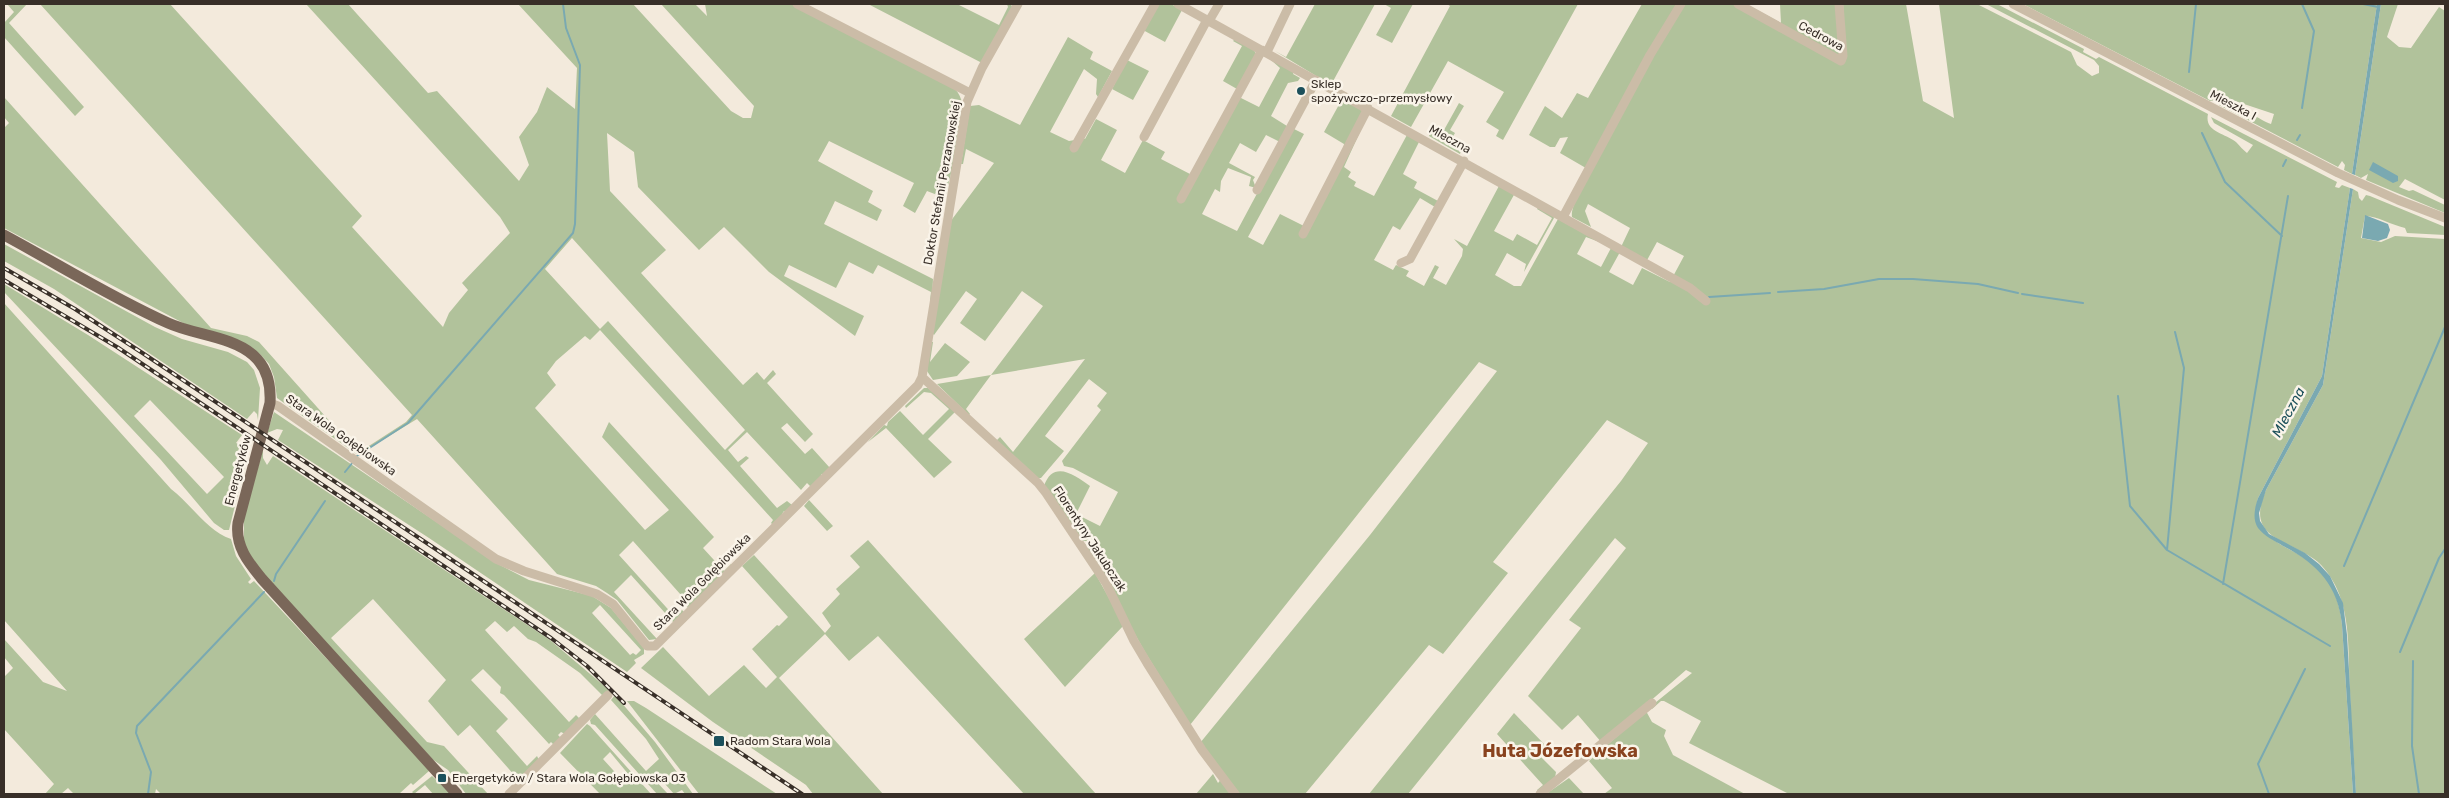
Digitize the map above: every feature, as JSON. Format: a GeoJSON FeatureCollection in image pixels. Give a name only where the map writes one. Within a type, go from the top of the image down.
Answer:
{"type":"FeatureCollection","features":[{"type":"Feature","properties":{"kind":"main road","name":"Energetyków"},"geometry":{"type":"LineString","coordinates":[[4,235],[168,323],[232,344],[251,353],[265,369],[271,388],[270,403],[238,523],[238,541],[243,552],[262,579],[457,794]]}},
{"type":"Feature","properties":{"kind":"street"},"geometry":{"type":"LineString","coordinates":[[798,4],[970,93]]}},
{"type":"Feature","properties":{"kind":"street","name":"Doktor Stefanii Perzanowskiej"},"geometry":{"type":"LineString","coordinates":[[922,377],[970,93],[1018,4]]}},
{"type":"Feature","properties":{"kind":"street"},"geometry":{"type":"LineString","coordinates":[[1074,148],[1155,4]]}},
{"type":"Feature","properties":{"kind":"street","name":"Mleczna"},"geometry":{"type":"LineString","coordinates":[[1178,4],[1690,288],[1706,301]]}},
{"type":"Feature","properties":{"kind":"street"},"geometry":{"type":"LineString","coordinates":[[1144,137],[1208,20],[1219,4]]}},
{"type":"Feature","properties":{"kind":"street"},"geometry":{"type":"LineString","coordinates":[[1181,199],[1290,4]]}},
{"type":"Feature","properties":{"kind":"street"},"geometry":{"type":"LineString","coordinates":[[1563,217],[1650,55],[1681,4]]}},
{"type":"Feature","properties":{"kind":"street","name":"Cedrowa"},"geometry":{"type":"LineString","coordinates":[[1738,4],[1841,61],[1843,56],[1839,4]]}},
{"type":"Feature","properties":{"kind":"street","name":"Mieszka I"},"geometry":{"type":"LineString","coordinates":[[2012,4],[2338,173],[2365,186],[2445,218]]}},
{"type":"Feature","properties":{"kind":"street"},"geometry":{"type":"LineString","coordinates":[[1257,190],[1316,80]]}},
{"type":"Feature","properties":{"kind":"street"},"geometry":{"type":"LineString","coordinates":[[1303,234],[1368,108]]}},
{"type":"Feature","properties":{"kind":"street"},"geometry":{"type":"LineString","coordinates":[[1401,263],[1410,260],[1464,161]]}},
{"type":"Feature","properties":{"kind":"street","name":"Stara Wola Gołębiowska"},"geometry":{"type":"LineString","coordinates":[[270,403],[278,406],[351,456],[496,559],[524,571],[597,594],[608,600],[646,646],[653,648],[912,392],[922,377]]}},
{"type":"Feature","properties":{"kind":"street","name":"Florentyny Jakubczak"},"geometry":{"type":"LineString","coordinates":[[922,377],[1038,483],[1106,583],[1134,641],[1202,750],[1235,794]]}},
{"type":"Feature","properties":{"kind":"street"},"geometry":{"type":"LineString","coordinates":[[509,794],[608,696]]}},
{"type":"Feature","properties":{"kind":"street"},"geometry":{"type":"LineString","coordinates":[[1540,794],[1652,703]]}},
{"type":"Feature","properties":{"kind":"green space"},"geometry":{"type":"Polygon","coordinates":[[[7,4],[27,4],[9,23],[84,107],[75,116],[4,37],[4,23],[14,12],[7,4]]]}},
{"type":"Feature","properties":{"kind":"green space"},"geometry":{"type":"Polygon","coordinates":[[[40,4],[170,4],[362,216],[352,227],[443,327],[449,313],[468,290],[462,283],[510,233],[500,217],[306,4],[348,4],[428,93],[437,91],[519,181],[529,165],[519,137],[537,112],[547,87],[575,109],[577,68],[518,4],[633,4],[731,111],[743,118],[751,118],[754,106],[661,4],[695,4],[707,16],[705,4],[793,4],[955,89],[959,94],[962,103],[961,125],[945,198],[927,191],[915,213],[903,206],[914,183],[829,141],[818,161],[873,191],[868,202],[882,210],[877,221],[835,201],[824,224],[933,279],[932,301],[930,301],[931,292],[878,265],[873,274],[849,262],[836,288],[789,265],[784,276],[864,316],[855,336],[769,272],[724,227],[699,250],[638,187],[634,152],[607,133],[610,191],[666,250],[641,273],[743,385],[757,372],[764,380],[773,370],[776,374],[767,383],[813,434],[805,442],[787,423],[781,428],[805,454],[812,448],[830,468],[823,475],[821,474],[821,477],[811,487],[807,483],[801,490],[747,432],[728,450],[738,462],[746,456],[749,458],[740,466],[777,508],[787,501],[792,505],[786,512],[784,511],[783,515],[773,525],[771,523],[773,520],[600,330],[590,340],[585,336],[556,361],[547,373],[556,385],[535,408],[645,530],[669,510],[602,437],[609,422],[714,537],[703,548],[724,571],[731,564],[733,566],[689,609],[687,607],[689,604],[633,541],[619,555],[675,617],[682,610],[685,613],[674,623],[631,575],[614,592],[657,639],[649,640],[617,600],[596,586],[557,574],[417,419],[358,455],[277,398],[274,377],[269,364],[260,354],[185,324],[4,228],[4,128],[9,123],[4,117],[4,97],[211,328],[247,336],[259,342],[358,453],[406,422],[412,415],[40,4]],[[572,238],[545,269],[600,329],[608,321],[725,450],[745,430],[572,238]]]}},
{"type":"Feature","properties":{"kind":"green space"},"geometry":{"type":"Polygon","coordinates":[[[868,4],[957,4],[999,25],[1008,7],[1007,4],[1011,4],[1012,7],[982,63],[868,4]]]}},
{"type":"Feature","properties":{"kind":"green space"},"geometry":{"type":"Polygon","coordinates":[[[1159,4],[1171,4],[1182,10],[1165,42],[1143,30],[1159,4]]]}},
{"type":"Feature","properties":{"kind":"green space"},"geometry":{"type":"Polygon","coordinates":[[[1315,4],[1375,4],[1331,85],[1275,51],[1286,57],[1315,4]]]}},
{"type":"Feature","properties":{"kind":"green space"},"geometry":{"type":"Polygon","coordinates":[[[1384,4],[1413,4],[1392,43],[1376,35],[1391,8],[1384,4]]]}},
{"type":"Feature","properties":{"kind":"green space"},"geometry":{"type":"Polygon","coordinates":[[[1447,4],[1578,4],[1503,140],[1496,136],[1499,130],[1486,122],[1504,92],[1448,61],[1411,127],[1391,116],[1450,6],[1447,4]]]}},
{"type":"Feature","properties":{"kind":"green space"},"geometry":{"type":"Polygon","coordinates":[[[1642,4],[1746,4],[1781,23],[1780,4],[1836,4],[1844,63],[1846,60],[1843,4],[1906,4],[1923,101],[1954,118],[1939,4],[1977,4],[2071,52],[2077,65],[2092,76],[2099,73],[2099,66],[2094,60],[1986,4],[1997,4],[2084,49],[2083,52],[2096,59],[2099,57],[2208,114],[2209,125],[2212,128],[2236,142],[2247,153],[2253,145],[2214,123],[2211,117],[2337,182],[2335,187],[2339,188],[2342,185],[2350,188],[2322,376],[2258,498],[2256,512],[2259,524],[2265,533],[2316,567],[2327,580],[2335,594],[2342,625],[2353,794],[1789,794],[1689,743],[1701,721],[1664,701],[1661,701],[1652,709],[1650,707],[1692,673],[1686,670],[1602,743],[1578,715],[1562,730],[1528,696],[1581,628],[1569,620],[1626,548],[1615,538],[1408,794],[1369,794],[1621,481],[1648,443],[1607,420],[1493,562],[1508,573],[1443,654],[1429,645],[1305,794],[1240,794],[1237,790],[1233,794],[1196,794],[1213,774],[1218,783],[1224,776],[1200,743],[1370,535],[1497,371],[1479,362],[1190,725],[1145,652],[1085,546],[1087,541],[1081,541],[1044,486],[1053,473],[1059,471],[1071,474],[1090,486],[1076,514],[1100,526],[1118,492],[1073,468],[1064,466],[1062,461],[1101,410],[1097,406],[1107,393],[1089,379],[1045,436],[1064,451],[1041,478],[1038,478],[996,441],[1000,437],[1013,452],[1085,359],[991,375],[1043,306],[1022,291],[985,341],[960,323],[977,299],[966,291],[934,335],[932,333],[950,222],[994,163],[966,149],[963,164],[961,164],[970,106],[979,105],[1020,125],[1068,37],[1093,52],[1090,59],[1112,71],[1098,97],[1096,94],[1097,79],[1084,69],[1050,132],[1069,141],[1075,140],[1078,135],[1085,139],[1096,119],[1117,130],[1101,160],[1125,173],[1143,140],[1165,152],[1161,159],[1190,174],[1239,97],[1259,107],[1280,68],[1271,60],[1294,71],[1293,74],[1300,78],[1298,81],[1288,83],[1271,116],[1287,126],[1280,142],[1266,135],[1256,152],[1240,143],[1229,163],[1255,177],[1253,180],[1256,188],[1249,186],[1251,177],[1228,168],[1221,181],[1220,192],[1215,189],[1202,214],[1237,231],[1292,128],[1304,134],[1248,237],[1263,245],[1280,214],[1304,226],[1343,154],[1344,144],[1324,132],[1341,101],[1330,94],[1333,93],[1368,114],[1344,167],[1351,172],[1348,177],[1356,182],[1354,186],[1374,196],[1408,133],[1420,140],[1403,174],[1417,182],[1414,188],[1438,201],[1435,207],[1420,198],[1400,230],[1393,226],[1374,260],[1393,270],[1396,265],[1409,271],[1406,276],[1424,286],[1435,265],[1439,267],[1433,278],[1446,285],[1462,256],[1463,249],[1454,239],[1467,246],[1500,184],[1515,193],[1494,231],[1513,241],[1517,234],[1537,245],[1552,218],[1537,209],[1539,206],[1553,215],[1554,218],[1524,272],[1526,264],[1507,253],[1495,275],[1514,286],[1521,286],[1558,219],[1602,243],[1586,237],[1577,254],[1601,267],[1611,248],[1620,252],[1609,272],[1633,285],[1642,268],[1670,282],[1684,256],[1657,242],[1646,262],[1621,247],[1630,228],[1588,204],[1585,211],[1591,227],[1572,217],[1576,201],[1591,171],[1560,153],[1568,137],[1560,138],[1555,147],[1550,147],[1529,135],[1545,106],[1562,118],[1577,93],[1588,98],[1642,4]]]}},
{"type":"Feature","properties":{"kind":"green space"},"geometry":{"type":"Polygon","coordinates":[[[2023,4],[2377,4],[2352,174],[2344,170],[2345,165],[2342,161],[2338,167],[2219,105],[2230,104],[2271,124],[2274,114],[2226,98],[2210,101],[2023,4]]]}},
{"type":"Feature","properties":{"kind":"green space"},"geometry":{"type":"Polygon","coordinates":[[[2381,4],[2398,4],[2387,37],[2399,47],[2411,48],[2439,7],[2445,11],[2445,200],[2405,179],[2399,187],[2409,191],[2413,190],[2445,205],[2445,213],[2366,180],[2368,174],[2361,178],[2355,175],[2381,4]]]}},
{"type":"Feature","properties":{"kind":"green space"},"geometry":{"type":"Polygon","coordinates":[[[1235,39],[1254,50],[1256,54],[1237,89],[1223,81],[1242,46],[1233,41],[1235,39]]]}},
{"type":"Feature","properties":{"kind":"green space"},"geometry":{"type":"Polygon","coordinates":[[[1127,60],[1149,71],[1133,100],[1112,89],[1127,60]]]}},
{"type":"Feature","properties":{"kind":"green space"},"geometry":{"type":"Polygon","coordinates":[[[1459,103],[1464,106],[1450,130],[1455,133],[1449,143],[1461,151],[1460,154],[1429,136],[1434,125],[1444,130],[1459,103]]]}},
{"type":"Feature","properties":{"kind":"green space"},"geometry":{"type":"Polygon","coordinates":[[[2353,189],[2358,192],[2359,198],[2362,201],[2366,195],[2370,196],[2445,227],[2445,235],[2407,233],[2405,228],[2375,217],[2365,216],[2361,238],[2381,242],[2395,236],[2445,239],[2445,794],[2356,794],[2347,626],[2337,589],[2321,565],[2314,559],[2271,535],[2264,527],[2260,518],[2261,506],[2266,490],[2323,385],[2353,189]]]}},
{"type":"Feature","properties":{"kind":"green space"},"geometry":{"type":"Polygon","coordinates":[[[4,244],[155,327],[182,339],[228,352],[247,362],[254,370],[260,388],[258,420],[257,414],[254,411],[247,419],[54,289],[4,261],[4,244]]]}},
{"type":"Feature","properties":{"kind":"green space"},"geometry":{"type":"Polygon","coordinates":[[[4,284],[88,335],[242,435],[236,443],[246,447],[251,441],[229,530],[224,530],[214,523],[161,460],[4,292],[4,284]],[[150,400],[134,416],[207,494],[224,477],[150,400]]]}},
{"type":"Feature","properties":{"kind":"green space"},"geometry":{"type":"Polygon","coordinates":[[[4,303],[171,489],[214,530],[231,539],[236,556],[251,579],[248,582],[250,584],[254,581],[428,767],[429,771],[399,794],[161,794],[156,789],[155,794],[74,794],[68,788],[61,794],[45,794],[54,784],[4,729],[4,677],[13,668],[4,657],[4,639],[43,682],[67,691],[4,620],[4,303]]]}},
{"type":"Feature","properties":{"kind":"green space"},"geometry":{"type":"Polygon","coordinates":[[[930,342],[933,342],[930,362],[945,343],[970,362],[957,376],[933,380],[927,371],[930,342]]]}},
{"type":"Feature","properties":{"kind":"green space"},"geometry":{"type":"Polygon","coordinates":[[[991,375],[966,409],[969,415],[937,384],[991,375]]]}},
{"type":"Feature","properties":{"kind":"green space"},"geometry":{"type":"Polygon","coordinates":[[[924,388],[928,388],[956,411],[928,439],[952,462],[934,478],[886,428],[868,442],[884,425],[887,426],[888,422],[900,411],[923,435],[949,409],[931,393],[924,392],[906,408],[905,406],[924,388]]]}},
{"type":"Feature","properties":{"kind":"green space"},"geometry":{"type":"Polygon","coordinates":[[[274,412],[500,565],[529,580],[592,596],[611,608],[644,648],[644,654],[634,660],[636,663],[627,672],[429,538],[278,440],[283,430],[277,429],[267,433],[274,412]],[[600,605],[592,613],[630,655],[633,653],[636,655],[641,650],[600,605]]]}},
{"type":"Feature","properties":{"kind":"green space"},"geometry":{"type":"Polygon","coordinates":[[[263,449],[263,458],[267,465],[273,456],[550,640],[609,690],[603,696],[580,673],[536,642],[528,639],[514,626],[507,632],[495,621],[485,630],[569,722],[576,715],[580,719],[565,734],[561,732],[558,735],[561,738],[554,745],[551,742],[549,744],[500,693],[501,687],[483,669],[471,680],[508,719],[496,731],[527,766],[537,756],[539,760],[521,778],[516,777],[470,725],[458,736],[428,701],[446,680],[373,599],[331,638],[427,742],[444,746],[488,794],[466,794],[448,770],[432,759],[253,563],[244,546],[244,518],[263,449]]]}},
{"type":"Feature","properties":{"kind":"green space"},"geometry":{"type":"Polygon","coordinates":[[[809,500],[833,526],[827,531],[804,506],[809,500]]]}},
{"type":"Feature","properties":{"kind":"green space"},"geometry":{"type":"Polygon","coordinates":[[[868,540],[1096,794],[1024,794],[878,636],[849,661],[825,634],[779,678],[883,794],[813,794],[806,785],[713,722],[641,668],[663,647],[709,696],[744,665],[766,688],[777,677],[752,649],[788,617],[742,566],[754,555],[825,633],[831,626],[822,613],[840,594],[836,589],[860,567],[850,556],[868,540]]]}},
{"type":"Feature","properties":{"kind":"green space"},"geometry":{"type":"Polygon","coordinates":[[[1095,573],[1124,625],[1065,687],[1024,639],[1095,573]]]}},
{"type":"Feature","properties":{"kind":"green space"},"geometry":{"type":"Polygon","coordinates":[[[615,695],[655,742],[693,794],[685,794],[682,790],[674,794],[657,775],[653,778],[668,794],[657,794],[595,725],[591,724],[590,720],[595,714],[646,771],[659,759],[646,739],[611,700],[615,695]]]}},
{"type":"Feature","properties":{"kind":"green space"},"geometry":{"type":"Polygon","coordinates":[[[627,701],[634,701],[646,708],[777,794],[699,794],[627,701]]]}},
{"type":"Feature","properties":{"kind":"green space"},"geometry":{"type":"Polygon","coordinates":[[[1646,711],[1652,722],[1666,730],[1664,736],[1673,755],[1745,794],[1604,794],[1612,788],[1589,761],[1646,711]]]}},
{"type":"Feature","properties":{"kind":"green space"},"geometry":{"type":"Polygon","coordinates":[[[1514,713],[1546,746],[1537,753],[1556,772],[1555,778],[1538,792],[1537,790],[1543,785],[1497,734],[1514,713]]]}},
{"type":"Feature","properties":{"kind":"green space"},"geometry":{"type":"Polygon","coordinates":[[[587,724],[651,794],[600,794],[560,753],[587,724]],[[610,752],[603,759],[623,781],[629,775],[610,752]]]}},
{"type":"Feature","properties":{"kind":"green space"},"geometry":{"type":"Polygon","coordinates":[[[432,776],[452,794],[433,794],[425,785],[414,794],[412,792],[432,776]]]}},
{"type":"Feature","properties":{"kind":"green space"},"geometry":{"type":"Polygon","coordinates":[[[1569,778],[1584,794],[1546,794],[1569,778]]]}},
{"type":"Feature","properties":{"kind":"water"},"geometry":{"type":"Polygon","coordinates":[[[2377,4],[2381,4],[2355,175],[2352,174],[2377,4]]]}},
{"type":"Feature","properties":{"kind":"water"},"geometry":{"type":"Polygon","coordinates":[[[2373,162],[2398,176],[2398,181],[2393,183],[2369,170],[2373,162]]]}},
{"type":"Feature","properties":{"kind":"water"},"geometry":{"type":"Polygon","coordinates":[[[2350,188],[2353,189],[2323,385],[2266,490],[2259,513],[2260,521],[2269,534],[2305,553],[2319,564],[2330,576],[2343,603],[2347,635],[2356,794],[2353,794],[2342,625],[2336,598],[2331,587],[2316,568],[2263,533],[2256,524],[2255,517],[2258,498],[2322,376],[2350,188]]]}},
{"type":"Feature","properties":{"kind":"water"},"geometry":{"type":"Polygon","coordinates":[[[2365,215],[2388,224],[2390,230],[2387,238],[2378,241],[2362,238],[2365,215]]]}},
{"type":"Feature","properties":{"kind":"waterway"},"geometry":{"type":"LineString","coordinates":[[357,456],[408,423],[573,233],[575,224],[580,65],[566,28],[563,4]]}},
{"type":"Feature","properties":{"kind":"waterway"},"geometry":{"type":"LineString","coordinates":[[2189,72],[2196,4]]}},
{"type":"Feature","properties":{"kind":"waterway"},"geometry":{"type":"LineString","coordinates":[[2302,4],[2314,31],[2302,108]]}},
{"type":"Feature","properties":{"kind":"waterway"},"geometry":{"type":"LineString","coordinates":[[2363,4],[2378,7]]}},
{"type":"Feature","properties":{"kind":"waterway"},"geometry":{"type":"LineString","coordinates":[[2202,133],[2225,182],[2282,236]]}},
{"type":"Feature","properties":{"kind":"waterway"},"geometry":{"type":"LineString","coordinates":[[2297,140],[2300,135]]}},
{"type":"Feature","properties":{"kind":"waterway"},"geometry":{"type":"LineString","coordinates":[[2283,166],[2286,160]]}},
{"type":"Feature","properties":{"kind":"waterway"},"geometry":{"type":"LineString","coordinates":[[2223,584],[2288,196]]}},
{"type":"Feature","properties":{"kind":"waterway"},"geometry":{"type":"LineString","coordinates":[[1778,292],[1824,289],[1879,279],[1913,279],[1978,284],[2018,293]]}},
{"type":"Feature","properties":{"kind":"waterway"},"geometry":{"type":"LineString","coordinates":[[1709,297],[1770,293]]}},
{"type":"Feature","properties":{"kind":"waterway"},"geometry":{"type":"LineString","coordinates":[[2022,294],[2083,303]]}},
{"type":"Feature","properties":{"kind":"waterway"},"geometry":{"type":"LineString","coordinates":[[2344,566],[2445,327]]}},
{"type":"Feature","properties":{"kind":"waterway"},"geometry":{"type":"LineString","coordinates":[[2167,550],[2184,368],[2175,332]]}},
{"type":"Feature","properties":{"kind":"waterway"},"geometry":{"type":"LineString","coordinates":[[2118,396],[2130,506],[2167,550],[2330,646]]}},
{"type":"Feature","properties":{"kind":"waterway"},"geometry":{"type":"LineString","coordinates":[[345,472],[353,462]]}},
{"type":"Feature","properties":{"kind":"waterway"},"geometry":{"type":"LineString","coordinates":[[274,581],[276,574],[325,501]]}},
{"type":"Feature","properties":{"kind":"waterway"},"geometry":{"type":"LineString","coordinates":[[2400,652],[2439,558],[2445,549]]}},
{"type":"Feature","properties":{"kind":"waterway"},"geometry":{"type":"LineString","coordinates":[[148,794],[151,772],[136,733],[137,726],[264,592]]}},
{"type":"Feature","properties":{"kind":"waterway"},"geometry":{"type":"LineString","coordinates":[[2413,661],[2412,746],[2419,794]]}},
{"type":"Feature","properties":{"kind":"waterway"},"geometry":{"type":"LineString","coordinates":[[2269,794],[2258,764],[2305,669]]}},
{"type":"Feature","properties":{"kind":"railway"},"geometry":{"type":"LineString","coordinates":[[4,268],[75,309],[144,354],[802,794]]}},
{"type":"Feature","properties":{"kind":"railway"},"geometry":{"type":"LineString","coordinates":[[4,280],[117,347],[551,638],[587,666],[624,703]]}},
{"type":"Feature","properties":{"kind":"place","name":"Sklep spożywczo-przemysłowy"},"geometry":{"type":"Point","coordinates":[1301,91]}},
{"type":"Feature","properties":{"kind":"place","name":"Radom Stara Wola"},"geometry":{"type":"Point","coordinates":[719,741]}},
{"type":"Feature","properties":{"kind":"place","name":"Energetyków / Stara Wola Gołębiowska 03"},"geometry":{"type":"Point","coordinates":[442,778]}},
{"type":"Feature","properties":{"kind":"district","name":"Huta Józefowska"},"geometry":{"type":"Point","coordinates":[1560,751]}}]}
